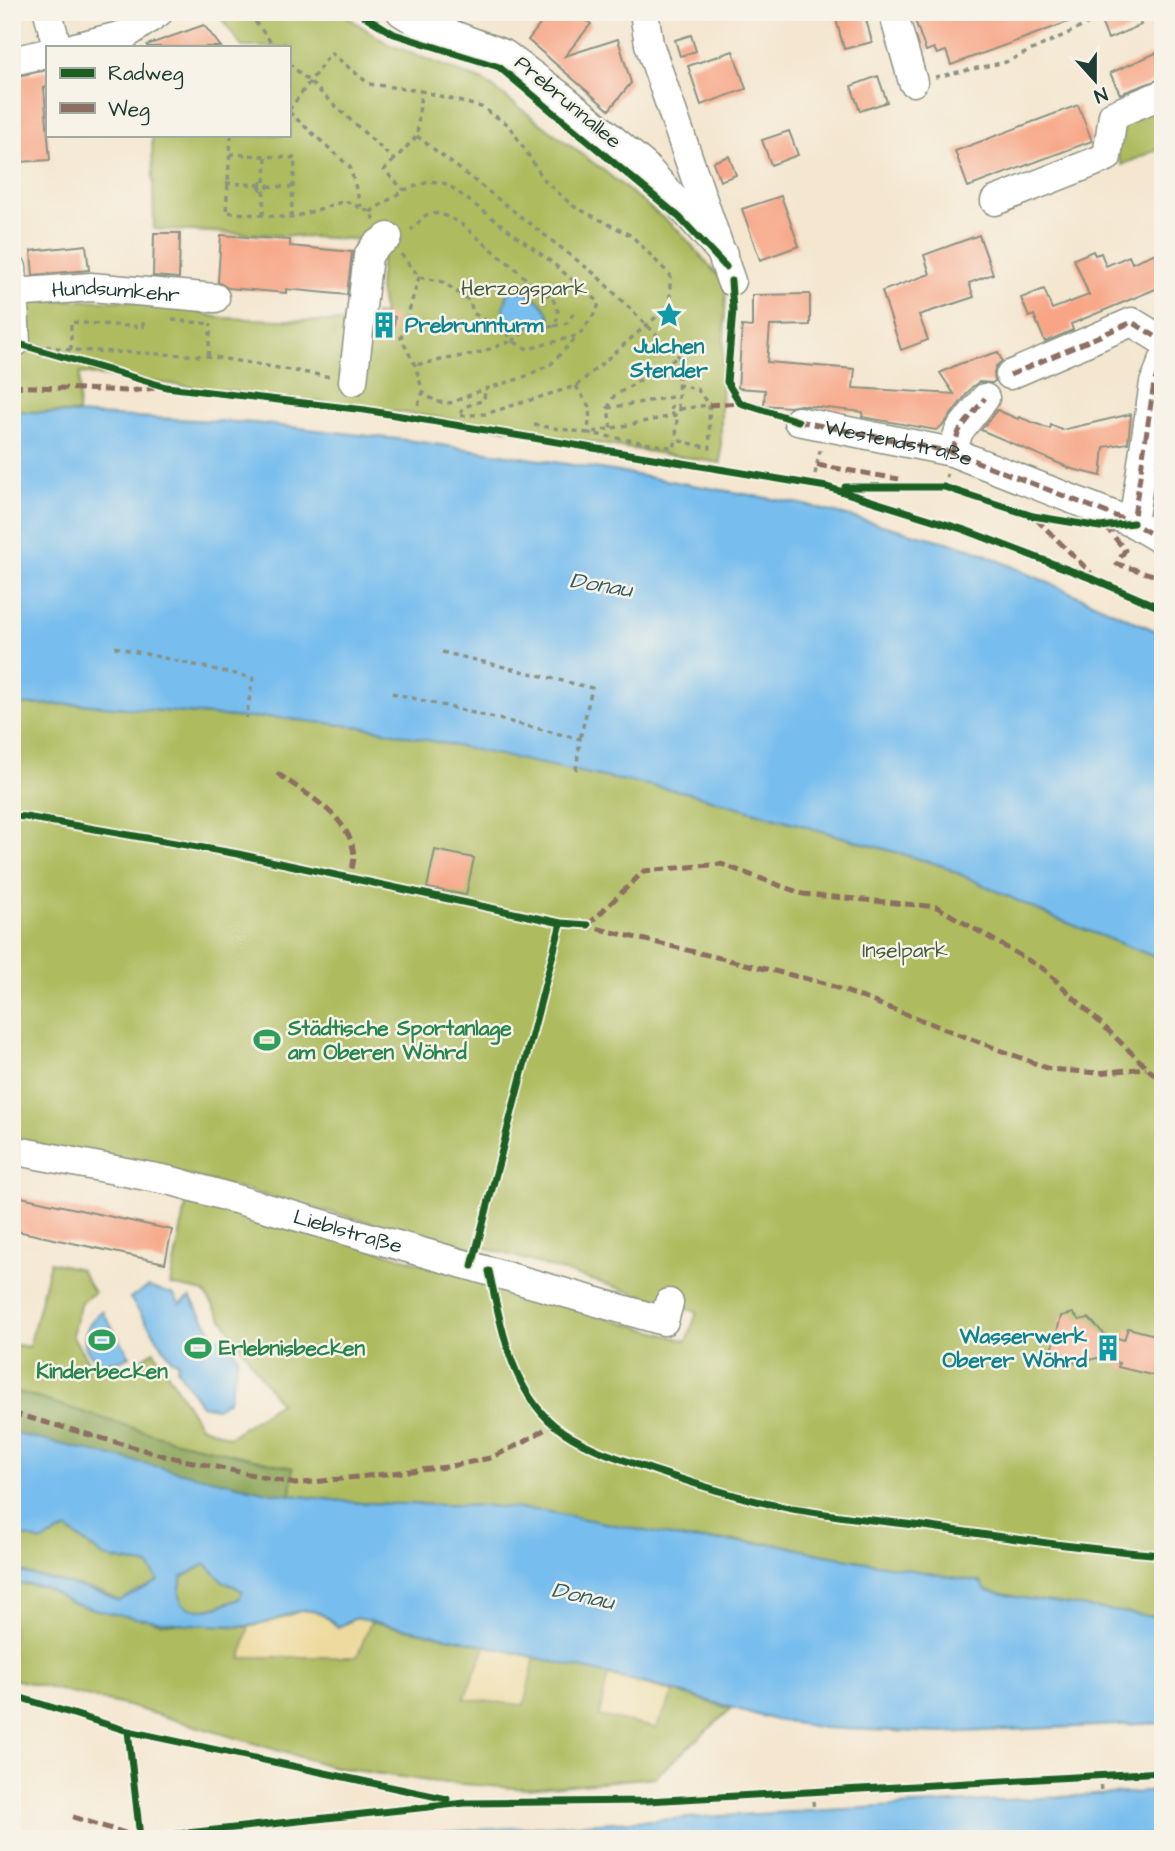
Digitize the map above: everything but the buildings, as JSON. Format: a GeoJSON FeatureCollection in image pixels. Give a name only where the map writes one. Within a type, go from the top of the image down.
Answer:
{"type":"FeatureCollection","features":[{"type":"Feature","properties":{"kind":"street"},"geometry":{"type":"LineString","coordinates":[[48,12],[57,46]]}},
{"type":"Feature","properties":{"kind":"street"},"geometry":{"type":"LineString","coordinates":[[79,46],[127,34],[159,12]]}},
{"type":"Feature","properties":{"kind":"street","name":"Prebrunnallee"},"geometry":{"type":"LineString","coordinates":[[393,21],[414,20],[504,54],[562,97],[645,166],[727,267],[649,44],[644,12]]}},
{"type":"Feature","properties":{"kind":"street"},"geometry":{"type":"LineString","coordinates":[[893,12],[913,82]]}},
{"type":"Feature","properties":{"kind":"street"},"geometry":{"type":"LineString","coordinates":[[12,61],[46,53]]}},
{"type":"Feature","properties":{"kind":"street"},"geometry":{"type":"LineString","coordinates":[[995,201],[1107,157],[1113,115],[1163,94]]}},
{"type":"Feature","properties":{"kind":"street"},"geometry":{"type":"LineString","coordinates":[[353,381],[369,256],[375,246],[398,235]]}},
{"type":"Feature","properties":{"kind":"street"},"geometry":{"type":"LineString","coordinates":[[13,279],[14,342]]}},
{"type":"Feature","properties":{"kind":"street","name":"Hundsumkehr"},"geometry":{"type":"LineString","coordinates":[[13,279],[91,287],[213,311]]}},
{"type":"Feature","properties":{"kind":"street"},"geometry":{"type":"LineString","coordinates":[[1010,375],[1132,323],[1163,341]]}},
{"type":"Feature","properties":{"kind":"street"},"geometry":{"type":"LineString","coordinates":[[1133,523],[1152,469],[1154,383],[1163,360]]}},
{"type":"Feature","properties":{"kind":"street"},"geometry":{"type":"LineString","coordinates":[[952,452],[959,431],[985,398]]}},
{"type":"Feature","properties":{"kind":"street","name":"Westendstraße"},"geometry":{"type":"LineString","coordinates":[[798,421],[952,452],[1133,523],[1163,541]]}},
{"type":"Feature","properties":{"kind":"street","name":"Lieblstraße"},"geometry":{"type":"LineString","coordinates":[[12,1150],[172,1181],[664,1321],[669,1303]]}},
{"type":"Feature","properties":{"kind":"path"},"geometry":{"type":"LineString","coordinates":[[252,12],[256,23],[274,46]]}},
{"type":"Feature","properties":{"kind":"path"},"geometry":{"type":"LineString","coordinates":[[358,12],[393,21]]}},
{"type":"Feature","properties":{"kind":"path"},"geometry":{"type":"LineString","coordinates":[[913,82],[1006,62],[1102,17],[1102,12]]}},
{"type":"Feature","properties":{"kind":"path"},"geometry":{"type":"LineString","coordinates":[[290,110],[331,53],[369,84],[421,91],[481,107],[509,125],[545,181],[573,206],[632,236],[670,275],[670,305],[576,386],[485,414],[459,416],[464,407],[484,400],[485,389]]}},
{"type":"Feature","properties":{"kind":"path"},"geometry":{"type":"LineString","coordinates":[[290,64],[394,160]]}},
{"type":"Feature","properties":{"kind":"path"},"geometry":{"type":"LineString","coordinates":[[404,190],[384,170],[417,136],[421,91]]}},
{"type":"Feature","properties":{"kind":"path"},"geometry":{"type":"LineString","coordinates":[[290,112],[350,167],[361,207]]}},
{"type":"Feature","properties":{"kind":"path"},"geometry":{"type":"LineString","coordinates":[[231,136],[226,212],[291,218],[345,201],[370,212],[404,190],[431,181],[447,184],[599,302],[597,310],[579,335],[551,364],[522,378],[450,403],[436,402],[423,392],[415,365],[401,338],[419,276],[443,282],[462,293],[470,301],[473,313],[503,325],[512,341],[528,349],[579,335]]}},
{"type":"Feature","properties":{"kind":"path"},"geometry":{"type":"LineString","coordinates":[[417,136],[596,275],[679,357],[679,408],[674,448],[534,425]]}},
{"type":"Feature","properties":{"kind":"path"},"geometry":{"type":"LineString","coordinates":[[230,154],[295,158],[291,218]]}},
{"type":"Feature","properties":{"kind":"path"},"geometry":{"type":"LineString","coordinates":[[262,215],[266,156]]}},
{"type":"Feature","properties":{"kind":"path"},"geometry":{"type":"LineString","coordinates":[[226,183],[293,187]]}},
{"type":"Feature","properties":{"kind":"path"},"geometry":{"type":"LineString","coordinates":[[398,235],[426,215],[439,213],[460,223],[537,290],[552,297],[559,314],[554,326]]}},
{"type":"Feature","properties":{"kind":"path"},"geometry":{"type":"LineString","coordinates":[[170,320],[213,311],[208,356]]}},
{"type":"Feature","properties":{"kind":"path"},"geometry":{"type":"LineString","coordinates":[[415,365],[466,356],[512,341],[526,331],[567,323],[575,311]]}},
{"type":"Feature","properties":{"kind":"path"},"geometry":{"type":"LineString","coordinates":[[71,350],[71,322],[143,327],[142,317],[156,318]]}},
{"type":"Feature","properties":{"kind":"path"},"geometry":{"type":"LineString","coordinates":[[14,342],[71,350],[208,356],[353,381]]}},
{"type":"Feature","properties":{"kind":"path"},"geometry":{"type":"LineString","coordinates":[[14,342],[78,361]]}},
{"type":"Feature","properties":{"kind":"path"},"geometry":{"type":"LineString","coordinates":[[611,428],[608,408],[614,396],[679,357]]}},
{"type":"Feature","properties":{"kind":"path"},"geometry":{"type":"LineString","coordinates":[[676,440],[710,448],[709,405],[697,390],[678,385]]}},
{"type":"Feature","properties":{"kind":"path"},"geometry":{"type":"LineString","coordinates":[[576,386],[590,408],[588,433]]}},
{"type":"Feature","properties":{"kind":"path"},"geometry":{"type":"LineString","coordinates":[[418,405],[423,392]]}},
{"type":"Feature","properties":{"kind":"path"},"geometry":{"type":"LineString","coordinates":[[608,408],[678,396]]}},
{"type":"Feature","properties":{"kind":"path"},"geometry":{"type":"LineString","coordinates":[[677,415],[671,412],[671,408],[709,405]]}},
{"type":"Feature","properties":{"kind":"path"},"geometry":{"type":"LineString","coordinates":[[588,433],[677,415]]}},
{"type":"Feature","properties":{"kind":"path"},"geometry":{"type":"LineString","coordinates":[[800,482],[813,484],[817,465]]}},
{"type":"Feature","properties":{"kind":"path"},"geometry":{"type":"LineString","coordinates":[[115,647],[253,678],[246,718]]}},
{"type":"Feature","properties":{"kind":"path"},"geometry":{"type":"LineString","coordinates":[[442,652],[592,688],[580,739],[576,771]]}},
{"type":"Feature","properties":{"kind":"path"},"geometry":{"type":"LineString","coordinates":[[392,693],[580,739]]}},
{"type":"Feature","properties":{"kind":"path"},"geometry":{"type":"LineString","coordinates":[[1100,1775],[1101,1794]]}},
{"type":"Feature","properties":{"kind":"path"},"geometry":{"type":"LineString","coordinates":[[812,1791],[814,1811]]}},
{"type":"Feature","properties":{"kind":"green space","name":"Herzogspark"},"geometry":{"type":"Polygon","coordinates":[[[217,12],[340,12],[388,44],[485,82],[679,231],[722,280],[726,290],[721,463],[406,413],[80,373],[78,413],[12,411],[12,364],[17,365],[29,300],[126,301],[180,307],[220,318],[374,323],[375,314],[384,315],[379,288],[382,252],[369,240],[154,229],[152,136],[290,136],[290,46],[241,46],[217,12]]]}},
{"type":"Feature","properties":{"kind":"green space"},"geometry":{"type":"Polygon","coordinates":[[[1163,101],[1163,147],[1122,165],[1115,149],[1129,116],[1163,101]]]}},
{"type":"Feature","properties":{"kind":"green space","name":"Inselpark"},"geometry":{"type":"Polygon","coordinates":[[[80,704],[246,718],[271,717],[370,728],[445,739],[604,777],[686,792],[940,865],[1055,918],[1163,960],[1163,1618],[1016,1597],[986,1590],[980,1582],[782,1545],[686,1539],[488,1506],[361,1503],[291,1495],[293,1468],[172,1440],[12,1390],[12,1344],[29,1347],[50,1262],[80,1269],[94,1293],[81,1302],[72,1335],[92,1368],[118,1374],[154,1351],[200,1426],[229,1437],[279,1403],[204,1292],[170,1285],[188,1195],[687,1341],[697,1312],[483,1247],[465,1247],[171,1171],[12,1142],[12,705],[80,704]]]}},
{"type":"Feature","properties":{"kind":"green space"},"geometry":{"type":"Polygon","coordinates":[[[12,1390],[172,1440],[293,1468],[291,1495],[272,1493],[12,1433],[12,1390]]]}},
{"type":"Feature","properties":{"kind":"green space"},"geometry":{"type":"Polygon","coordinates":[[[12,1522],[18,1534],[66,1529],[104,1557],[150,1566],[158,1582],[119,1601],[102,1592],[12,1570],[12,1522]]]}},
{"type":"Feature","properties":{"kind":"green space"},"geometry":{"type":"Polygon","coordinates":[[[206,1564],[221,1580],[243,1591],[239,1599],[205,1609],[188,1607],[182,1603],[182,1577],[206,1564]]]}},
{"type":"Feature","properties":{"kind":"green space"},"geometry":{"type":"Polygon","coordinates":[[[12,1583],[44,1587],[72,1602],[162,1623],[249,1627],[305,1609],[466,1641],[664,1688],[731,1709],[655,1777],[528,1789],[435,1782],[334,1767],[128,1706],[12,1679],[12,1583]]]}},
{"type":"Feature","properties":{"kind":"sand"},"geometry":{"type":"Polygon","coordinates":[[[305,1609],[371,1621],[357,1657],[241,1659],[249,1627],[305,1609]]]}},
{"type":"Feature","properties":{"kind":"sand"},"geometry":{"type":"Polygon","coordinates":[[[486,1645],[535,1657],[524,1705],[464,1699],[486,1645]]]}},
{"type":"Feature","properties":{"kind":"sand"},"geometry":{"type":"Polygon","coordinates":[[[608,1675],[674,1692],[656,1728],[599,1716],[608,1675]]]}},
{"type":"Feature","properties":{"kind":"water"},"geometry":{"type":"Polygon","coordinates":[[[517,290],[538,300],[551,318],[521,327],[507,321],[504,305],[509,292],[517,290]]]}},
{"type":"Feature","properties":{"kind":"water","name":"Donau"},"geometry":{"type":"Polygon","coordinates":[[[12,411],[255,423],[414,441],[613,471],[801,504],[973,549],[1163,634],[1163,960],[1055,918],[940,865],[686,792],[370,728],[271,717],[246,718],[80,704],[12,705],[12,411]]]}},
{"type":"Feature","properties":{"kind":"water","name":"Erlebnisbecken"},"geometry":{"type":"Polygon","coordinates":[[[148,1287],[173,1294],[180,1304],[190,1297],[211,1330],[210,1336],[227,1339],[238,1357],[229,1400],[216,1408],[201,1405],[177,1369],[178,1362],[172,1360],[130,1298],[148,1287]]]}},
{"type":"Feature","properties":{"kind":"water","name":"Kinderbecken"},"geometry":{"type":"Polygon","coordinates":[[[102,1311],[130,1356],[104,1362],[88,1352],[86,1332],[102,1311]]]}},
{"type":"Feature","properties":{"kind":"water","name":"Donau"},"geometry":{"type":"Polygon","coordinates":[[[12,1433],[272,1493],[361,1503],[488,1506],[545,1511],[686,1539],[782,1545],[980,1582],[986,1590],[1016,1597],[1163,1618],[1163,1723],[939,1733],[824,1728],[775,1720],[664,1688],[356,1618],[338,1627],[325,1616],[313,1611],[292,1613],[258,1625],[244,1626],[136,1618],[73,1603],[44,1587],[12,1583],[12,1570],[102,1593],[119,1601],[158,1581],[149,1566],[104,1557],[67,1529],[41,1542],[18,1534],[12,1522],[12,1433]],[[206,1564],[182,1577],[180,1593],[183,1603],[188,1607],[205,1609],[239,1599],[243,1591],[221,1580],[206,1564]]]}},
{"type":"Feature","properties":{"kind":"water"},"geometry":{"type":"Polygon","coordinates":[[[1163,1791],[1163,1839],[337,1839],[370,1836],[1163,1791]]]}},
{"type":"Feature","properties":{"kind":"marked path"},"geometry":{"type":"LineString","coordinates":[[1010,375],[1132,322],[1163,341]]}},
{"type":"Feature","properties":{"kind":"marked path"},"geometry":{"type":"LineString","coordinates":[[1127,524],[1133,523],[1154,383],[1163,361]]}},
{"type":"Feature","properties":{"kind":"marked path"},"geometry":{"type":"LineString","coordinates":[[12,386],[129,391],[155,388]]}},
{"type":"Feature","properties":{"kind":"marked path"},"geometry":{"type":"LineString","coordinates":[[952,452],[959,431],[985,398]]}},
{"type":"Feature","properties":{"kind":"marked path"},"geometry":{"type":"LineString","coordinates":[[709,405],[740,403]]}},
{"type":"Feature","properties":{"kind":"marked path"},"geometry":{"type":"LineString","coordinates":[[798,421],[952,452],[1133,523],[1163,541]]}},
{"type":"Feature","properties":{"kind":"marked path"},"geometry":{"type":"LineString","coordinates":[[817,465],[899,479]]}},
{"type":"Feature","properties":{"kind":"marked path"},"geometry":{"type":"LineString","coordinates":[[1036,519],[1091,573]]}},
{"type":"Feature","properties":{"kind":"marked path"},"geometry":{"type":"LineString","coordinates":[[1105,526],[1125,550],[1117,564],[1163,578]]}},
{"type":"Feature","properties":{"kind":"marked path"},"geometry":{"type":"LineString","coordinates":[[277,773],[325,808],[345,830],[354,856],[349,878]]}},
{"type":"Feature","properties":{"kind":"marked path"},"geometry":{"type":"LineString","coordinates":[[588,925],[644,871],[721,864],[803,894],[937,907],[1045,970],[1163,1083]]}},
{"type":"Feature","properties":{"kind":"marked path"},"geometry":{"type":"LineString","coordinates":[[583,925],[824,983],[1050,1069],[1097,1073],[1146,1068]]}},
{"type":"Feature","properties":{"kind":"marked path"},"geometry":{"type":"LineString","coordinates":[[12,1413],[165,1456],[295,1484],[447,1467],[490,1458],[554,1424]]}},
{"type":"Feature","properties":{"kind":"marked path"},"geometry":{"type":"LineString","coordinates":[[73,1817],[138,1837]]}},
{"type":"Feature","properties":{"kind":"cycle path"},"geometry":{"type":"LineString","coordinates":[[358,12],[394,34],[499,67],[679,217],[726,267]]}},
{"type":"Feature","properties":{"kind":"cycle path"},"geometry":{"type":"LineString","coordinates":[[731,281],[733,310],[727,382],[740,403],[798,421]]}},
{"type":"Feature","properties":{"kind":"cycle path"},"geometry":{"type":"LineString","coordinates":[[12,342],[166,387],[365,410],[827,487],[965,530],[1163,609]]}},
{"type":"Feature","properties":{"kind":"cycle path"},"geometry":{"type":"LineString","coordinates":[[845,487],[944,487],[1033,516],[1100,527],[1133,523]]}},
{"type":"Feature","properties":{"kind":"cycle path"},"geometry":{"type":"LineString","coordinates":[[12,816],[238,854],[561,923],[588,925]]}},
{"type":"Feature","properties":{"kind":"cycle path"},"geometry":{"type":"LineString","coordinates":[[472,1266],[561,923]]}},
{"type":"Feature","properties":{"kind":"cycle path"},"geometry":{"type":"LineString","coordinates":[[489,1271],[509,1354],[527,1392],[539,1410],[554,1425],[576,1440],[600,1451],[719,1491],[788,1508],[1047,1543],[1163,1555]]}},
{"type":"Feature","properties":{"kind":"cycle path"},"geometry":{"type":"LineString","coordinates":[[12,1695],[128,1731],[447,1799]]}},
{"type":"Feature","properties":{"kind":"cycle path"},"geometry":{"type":"LineString","coordinates":[[128,1731],[140,1837]]}},
{"type":"Feature","properties":{"kind":"cycle path"},"geometry":{"type":"LineString","coordinates":[[131,1839],[465,1803],[647,1801],[1163,1772]]}},
{"type":"Feature","properties":{"kind":"place","name":"Julchen Stender"},"geometry":{"type":"Point","coordinates":[669,315]}},
{"type":"Feature","properties":{"kind":"place","name":"Prebrunnturm"},"geometry":{"type":"Point","coordinates":[384,325]}},
{"type":"Feature","properties":{"kind":"place","name":"Städtische Sportanlage am Oberen Wöhrd"},"geometry":{"type":"Point","coordinates":[267,1040]}},
{"type":"Feature","properties":{"kind":"place","name":"Kinderbecken"},"geometry":{"type":"Point","coordinates":[102,1340]}},
{"type":"Feature","properties":{"kind":"place","name":"Erlebnisbecken"},"geometry":{"type":"Point","coordinates":[198,1348]}},
{"type":"Feature","properties":{"kind":"place","name":"Wasserwerk Oberer Wöhrd"},"geometry":{"type":"Point","coordinates":[1108,1348]}}]}
